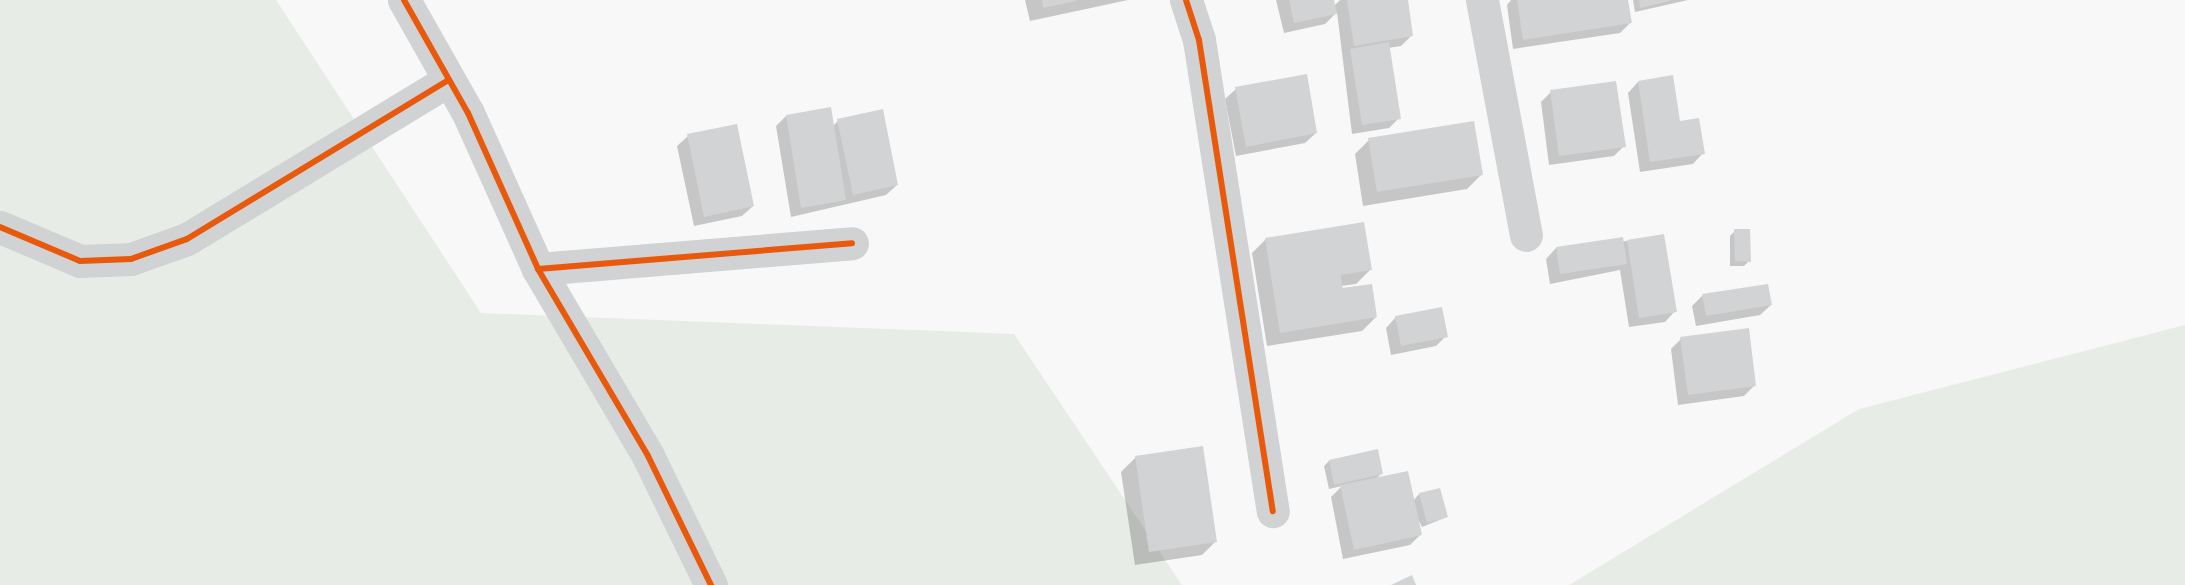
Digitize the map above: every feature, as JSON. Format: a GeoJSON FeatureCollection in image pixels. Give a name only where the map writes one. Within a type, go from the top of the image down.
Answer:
{"type":"FeatureCollection","features":[{"type":"Feature","properties":{"kind":"street"},"geometry":{"type":"LineString","coordinates":[[404,0],[450,80],[538,269],[648,456],[711,585]]}},
{"type":"Feature","properties":{"kind":"street"},"geometry":{"type":"LineString","coordinates":[[1186,0],[1199,40],[1273,511]]}},
{"type":"Feature","properties":{"kind":"street"},"geometry":{"type":"LineString","coordinates":[[1482,0],[1526,235]]}},
{"type":"Feature","properties":{"kind":"street"},"geometry":{"type":"LineString","coordinates":[[0,227],[80,261],[131,259],[187,239],[450,80]]}},
{"type":"Feature","properties":{"kind":"street"},"geometry":{"type":"LineString","coordinates":[[538,269],[852,243]]}},
{"type":"Feature","properties":{"kind":"shaded area"},"geometry":{"type":"Polygon","coordinates":[[[0,0],[276,0],[481,313],[1014,334],[1182,585],[0,585],[0,0]]]}},
{"type":"Feature","properties":{"kind":"shaded area"},"geometry":{"type":"Polygon","coordinates":[[[2185,325],[2185,585],[1569,585],[1859,409],[2185,325]]]}},
{"type":"Feature","properties":{"kind":"building"},"geometry":{"type":"Polygon","coordinates":[[[1042,0],[1076,0],[1076,1],[1043,8],[1042,0]]]}},
{"type":"Feature","properties":{"kind":"building"},"geometry":{"type":"Polygon","coordinates":[[[1289,0],[1334,0],[1337,14],[1294,23],[1289,0]]]}},
{"type":"Feature","properties":{"kind":"building"},"geometry":{"type":"Polygon","coordinates":[[[1347,0],[1408,0],[1413,36],[1354,46],[1347,0]]]}},
{"type":"Feature","properties":{"kind":"building"},"geometry":{"type":"Polygon","coordinates":[[[1517,0],[1628,0],[1632,23],[1523,40],[1517,0]]]}},
{"type":"Feature","properties":{"kind":"building"},"geometry":{"type":"Polygon","coordinates":[[[1639,0],[1670,0],[1670,1],[1640,8],[1639,0]]]}},
{"type":"Feature","properties":{"kind":"building"},"geometry":{"type":"Polygon","coordinates":[[[1389,42],[1401,119],[1362,125],[1350,49],[1389,42]]]}},
{"type":"Feature","properties":{"kind":"building"},"geometry":{"type":"Polygon","coordinates":[[[1307,74],[1317,133],[1246,147],[1235,87],[1307,74]]]}},
{"type":"Feature","properties":{"kind":"building"},"geometry":{"type":"Polygon","coordinates":[[[1673,75],[1680,121],[1699,118],[1705,154],[1650,162],[1638,81],[1673,75]]]}},
{"type":"Feature","properties":{"kind":"building"},"geometry":{"type":"Polygon","coordinates":[[[1616,81],[1626,147],[1559,156],[1550,90],[1616,81]]]}},
{"type":"Feature","properties":{"kind":"building"},"geometry":{"type":"Polygon","coordinates":[[[831,107],[846,200],[801,208],[786,115],[831,107]]]}},
{"type":"Feature","properties":{"kind":"building"},"geometry":{"type":"Polygon","coordinates":[[[883,109],[898,185],[853,195],[837,119],[883,109]]]}},
{"type":"Feature","properties":{"kind":"building"},"geometry":{"type":"Polygon","coordinates":[[[1474,121],[1483,175],[1377,192],[1368,138],[1474,121]]]}},
{"type":"Feature","properties":{"kind":"building"},"geometry":{"type":"Polygon","coordinates":[[[737,124],[754,206],[704,217],[687,134],[737,124]]]}},
{"type":"Feature","properties":{"kind":"building"},"geometry":{"type":"Polygon","coordinates":[[[1364,222],[1372,270],[1341,275],[1342,288],[1372,284],[1377,317],[1280,333],[1265,238],[1364,222]]]}},
{"type":"Feature","properties":{"kind":"building"},"geometry":{"type":"Polygon","coordinates":[[[1734,229],[1750,229],[1751,262],[1735,261],[1734,229]]]}},
{"type":"Feature","properties":{"kind":"building"},"geometry":{"type":"Polygon","coordinates":[[[1664,234],[1677,312],[1639,318],[1627,240],[1664,234]]]}},
{"type":"Feature","properties":{"kind":"building"},"geometry":{"type":"Polygon","coordinates":[[[1623,237],[1627,264],[1560,274],[1556,247],[1623,237]]]}},
{"type":"Feature","properties":{"kind":"building"},"geometry":{"type":"Polygon","coordinates":[[[1768,284],[1772,305],[1706,316],[1702,294],[1768,284]]]}},
{"type":"Feature","properties":{"kind":"building"},"geometry":{"type":"Polygon","coordinates":[[[1442,307],[1448,337],[1401,346],[1395,316],[1442,307]]]}},
{"type":"Feature","properties":{"kind":"building"},"geometry":{"type":"Polygon","coordinates":[[[1749,328],[1756,386],[1688,395],[1680,337],[1749,328]]]}},
{"type":"Feature","properties":{"kind":"building"},"geometry":{"type":"Polygon","coordinates":[[[1203,446],[1217,542],[1149,552],[1135,456],[1203,446]]]}},
{"type":"Feature","properties":{"kind":"building"},"geometry":{"type":"Polygon","coordinates":[[[1378,449],[1383,474],[1334,485],[1329,460],[1378,449]]]}},
{"type":"Feature","properties":{"kind":"building"},"geometry":{"type":"Polygon","coordinates":[[[1408,471],[1422,535],[1354,550],[1340,485],[1408,471]]]}},
{"type":"Feature","properties":{"kind":"building"},"geometry":{"type":"Polygon","coordinates":[[[1440,488],[1448,517],[1427,523],[1419,493],[1440,488]]]}},
{"type":"Feature","properties":{"kind":"building"},"geometry":{"type":"Polygon","coordinates":[[[1412,575],[1416,585],[1391,585],[1412,575]]]}},
{"type":"Feature","properties":{"kind":"cycle path"},"geometry":{"type":"LineString","coordinates":[[404,0],[468,113],[538,269],[648,456],[711,585]]}},
{"type":"Feature","properties":{"kind":"cycle path"},"geometry":{"type":"LineString","coordinates":[[1186,0],[1199,40],[1273,511]]}},
{"type":"Feature","properties":{"kind":"cycle path"},"geometry":{"type":"LineString","coordinates":[[0,227],[80,261],[131,259],[187,239],[449,80]]}},
{"type":"Feature","properties":{"kind":"cycle path"},"geometry":{"type":"LineString","coordinates":[[538,269],[852,243]]}}]}
